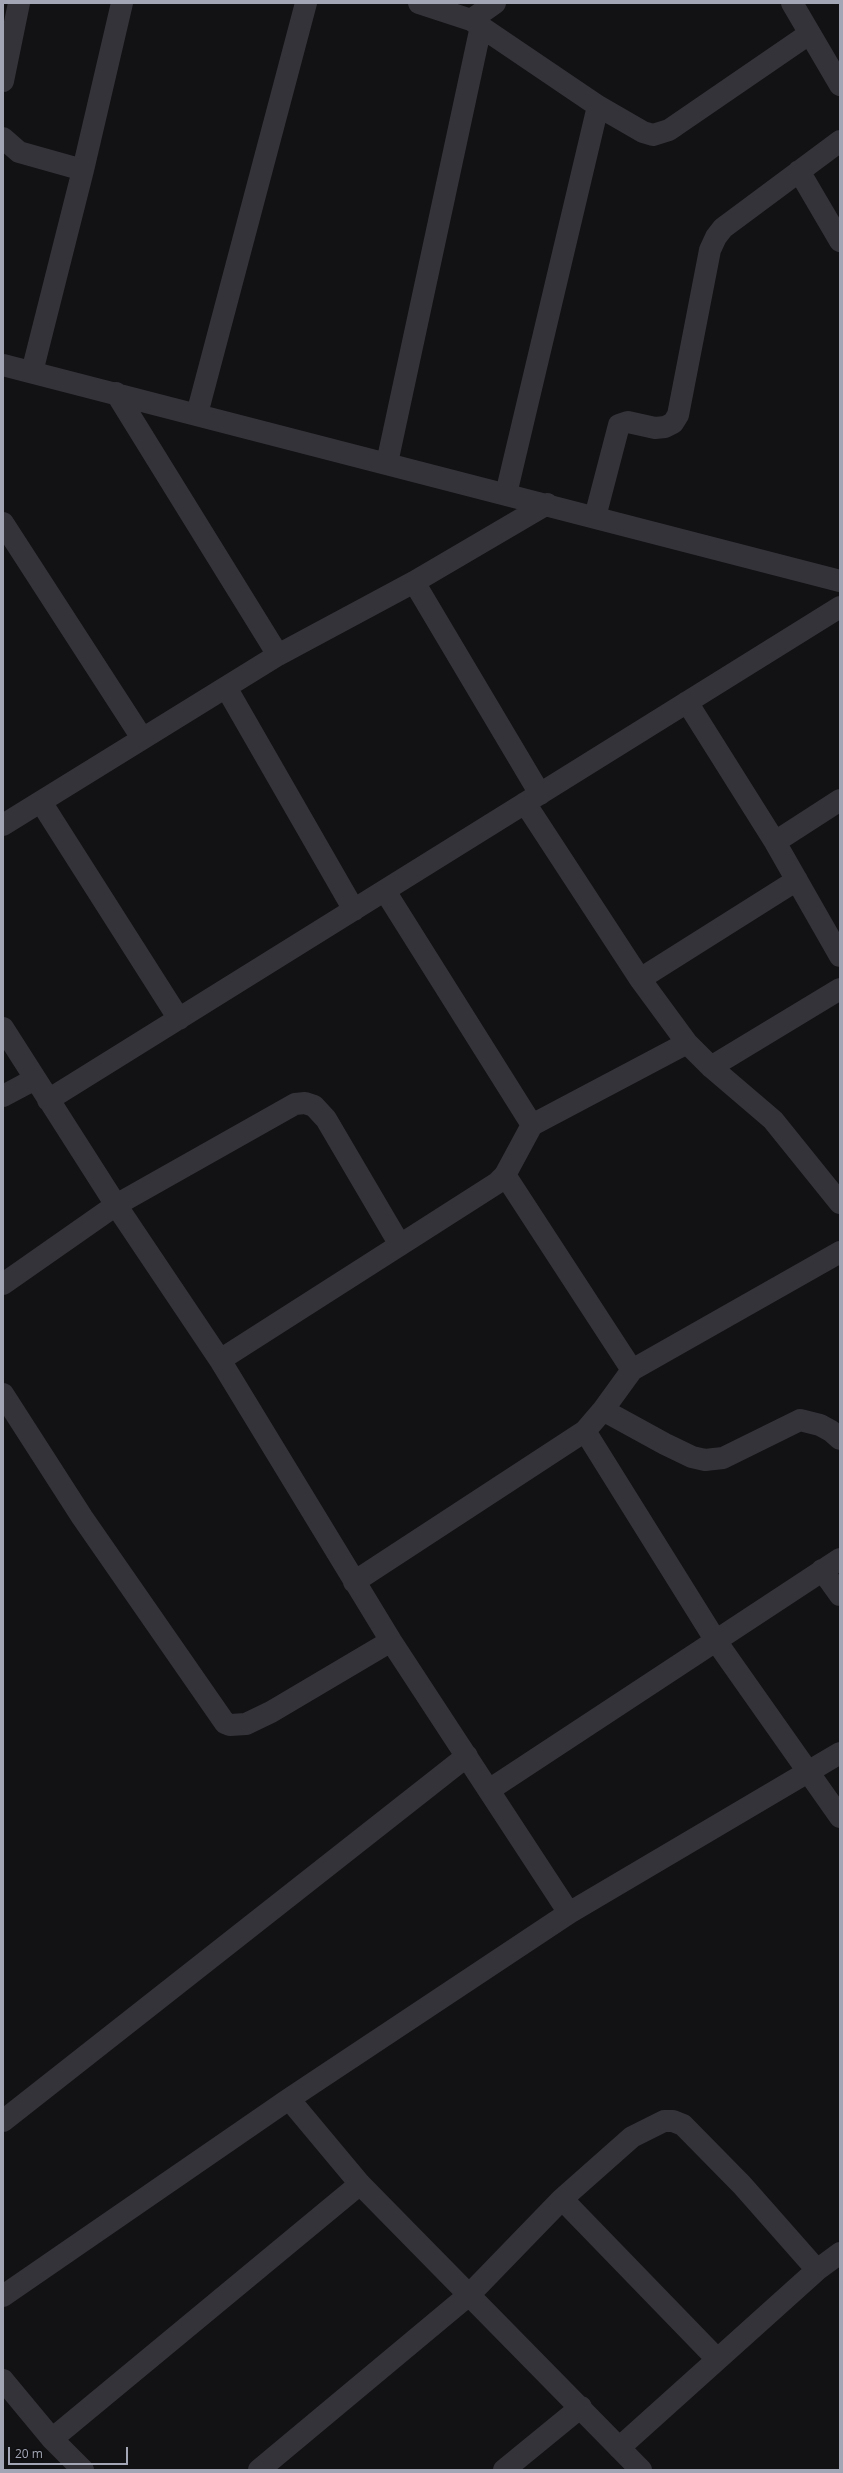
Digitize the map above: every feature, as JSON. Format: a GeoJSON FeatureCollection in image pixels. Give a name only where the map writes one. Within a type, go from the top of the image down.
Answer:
{"type":"FeatureCollection","features":[{"type":"Feature","properties":{"kind":"street"},"geometry":{"type":"LineString","coordinates":[[3,81],[19,3]]}},
{"type":"Feature","properties":{"kind":"street"},"geometry":{"type":"LineString","coordinates":[[32,372],[83,170],[122,3]]}},
{"type":"Feature","properties":{"kind":"street"},"geometry":{"type":"LineString","coordinates":[[197,414],[306,3]]}},
{"type":"Feature","properties":{"kind":"street"},"geometry":{"type":"LineString","coordinates":[[419,3],[476,23],[598,106],[643,132],[652,135],[660,134],[810,34]]}},
{"type":"Feature","properties":{"kind":"street"},"geometry":{"type":"LineString","coordinates":[[387,463],[476,23],[495,3]]}},
{"type":"Feature","properties":{"kind":"street"},"geometry":{"type":"LineString","coordinates":[[792,3],[840,85]]}},
{"type":"Feature","properties":{"kind":"street"},"geometry":{"type":"LineString","coordinates":[[506,494],[598,106]]}},
{"type":"Feature","properties":{"kind":"street"},"geometry":{"type":"LineString","coordinates":[[3,138],[19,152],[83,170]]}},
{"type":"Feature","properties":{"kind":"street"},"geometry":{"type":"LineString","coordinates":[[595,517],[619,425],[628,422],[655,428],[665,427],[673,423],[678,415],[710,250],[716,237],[723,228],[840,141]]}},
{"type":"Feature","properties":{"kind":"street"},"geometry":{"type":"LineString","coordinates":[[799,171],[840,241]]}},
{"type":"Feature","properties":{"kind":"street"},"geometry":{"type":"LineString","coordinates":[[3,365],[547,504],[840,581]]}},
{"type":"Feature","properties":{"kind":"street"},"geometry":{"type":"LineString","coordinates":[[116,393],[278,655]]}},
{"type":"Feature","properties":{"kind":"street"},"geometry":{"type":"LineString","coordinates":[[3,825],[142,738],[226,689],[278,655],[414,582],[547,504]]}},
{"type":"Feature","properties":{"kind":"street"},"geometry":{"type":"LineString","coordinates":[[3,523],[9,547],[142,738]]}},
{"type":"Feature","properties":{"kind":"street"},"geometry":{"type":"LineString","coordinates":[[414,582],[533,798],[640,979],[687,1042],[711,1067],[773,1120],[840,1203]]}},
{"type":"Feature","properties":{"kind":"street"},"geometry":{"type":"LineString","coordinates":[[48,1100],[840,607]]}},
{"type":"Feature","properties":{"kind":"street"},"geometry":{"type":"LineString","coordinates":[[226,689],[354,910]]}},
{"type":"Feature","properties":{"kind":"street"},"geometry":{"type":"LineString","coordinates":[[687,702],[775,842],[840,956]]}},
{"type":"Feature","properties":{"kind":"street"},"geometry":{"type":"LineString","coordinates":[[775,842],[840,800]]}},
{"type":"Feature","properties":{"kind":"street"},"geometry":{"type":"LineString","coordinates":[[42,802],[179,1019]]}},
{"type":"Feature","properties":{"kind":"street"},"geometry":{"type":"LineString","coordinates":[[640,979],[797,880]]}},
{"type":"Feature","properties":{"kind":"street"},"geometry":{"type":"LineString","coordinates":[[385,891],[532,1125]]}},
{"type":"Feature","properties":{"kind":"street"},"geometry":{"type":"LineString","coordinates":[[711,1067],[840,989]]}},
{"type":"Feature","properties":{"kind":"street"},"geometry":{"type":"LineString","coordinates":[[3,1028],[116,1205],[220,1360],[391,1641],[569,1913]]}},
{"type":"Feature","properties":{"kind":"street"},"geometry":{"type":"LineString","coordinates":[[220,1360],[497,1183],[505,1175],[532,1125],[687,1042]]}},
{"type":"Feature","properties":{"kind":"street"},"geometry":{"type":"LineString","coordinates":[[3,1096],[35,1079]]}},
{"type":"Feature","properties":{"kind":"street"},"geometry":{"type":"LineString","coordinates":[[3,1284],[116,1205],[295,1104],[305,1103],[320,1111],[326,1119],[400,1245]]}},
{"type":"Feature","properties":{"kind":"street"},"geometry":{"type":"LineString","coordinates":[[505,1175],[632,1370]]}},
{"type":"Feature","properties":{"kind":"street"},"geometry":{"type":"LineString","coordinates":[[354,1582],[585,1431],[603,1410],[632,1370],[840,1252]]}},
{"type":"Feature","properties":{"kind":"street"},"geometry":{"type":"LineString","coordinates":[[3,1394],[82,1517],[225,1724],[246,1724],[270,1712],[391,1641]]}},
{"type":"Feature","properties":{"kind":"street"},"geometry":{"type":"LineString","coordinates":[[603,1410],[665,1444],[692,1457],[705,1460],[723,1458],[800,1420],[820,1425],[831,1431],[840,1439]]}},
{"type":"Feature","properties":{"kind":"street"},"geometry":{"type":"LineString","coordinates":[[585,1431],[716,1641],[840,1817]]}},
{"type":"Feature","properties":{"kind":"street"},"geometry":{"type":"LineString","coordinates":[[489,1790],[831,1564],[840,1595]]}},
{"type":"Feature","properties":{"kind":"street"},"geometry":{"type":"LineString","coordinates":[[3,2296],[289,2099],[569,1913],[840,1754]]}},
{"type":"Feature","properties":{"kind":"street"},"geometry":{"type":"LineString","coordinates":[[3,2120],[467,1756]]}},
{"type":"Feature","properties":{"kind":"street"},"geometry":{"type":"LineString","coordinates":[[289,2099],[360,2184],[470,2294],[641,2470]]}},
{"type":"Feature","properties":{"kind":"street"},"geometry":{"type":"LineString","coordinates":[[258,2470],[470,2294],[562,2199],[632,2137],[652,2126],[673,2121],[683,2125],[705,2146],[817,2270]]}},
{"type":"Feature","properties":{"kind":"street"},"geometry":{"type":"LineString","coordinates":[[52,2439],[360,2184]]}},
{"type":"Feature","properties":{"kind":"street"},"geometry":{"type":"LineString","coordinates":[[562,2199],[717,2359]]}},
{"type":"Feature","properties":{"kind":"street"},"geometry":{"type":"LineString","coordinates":[[619,2448],[817,2270],[840,2253]]}},
{"type":"Feature","properties":{"kind":"street"},"geometry":{"type":"LineString","coordinates":[[3,2380],[52,2439],[83,2470]]}},
{"type":"Feature","properties":{"kind":"street"},"geometry":{"type":"LineString","coordinates":[[504,2470],[581,2407]]}}]}
